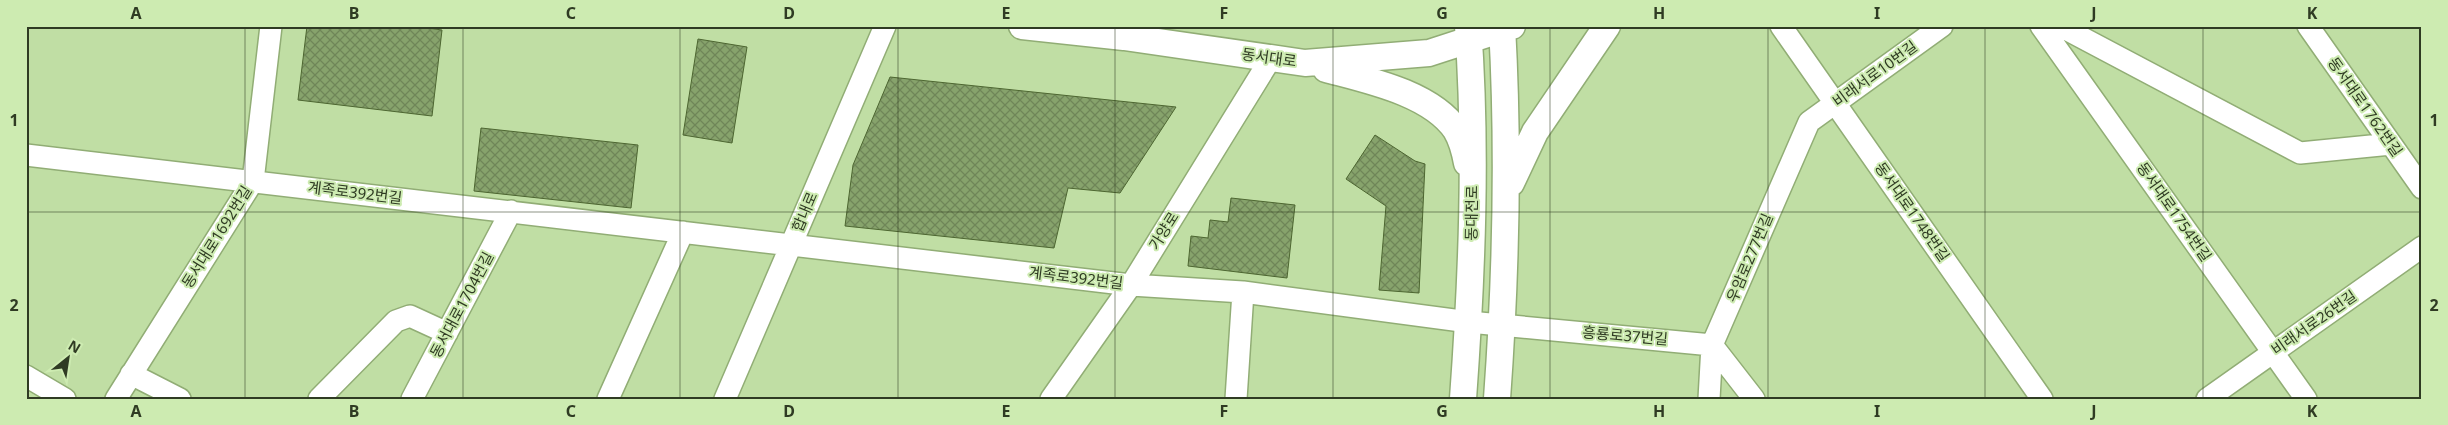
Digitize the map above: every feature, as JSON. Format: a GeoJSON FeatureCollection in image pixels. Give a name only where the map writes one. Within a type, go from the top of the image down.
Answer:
{"type":"FeatureCollection","features":[{"type":"Feature","properties":{"kind":"main road","name":"동서대로"},"geometry":{"type":"LineString","coordinates":[[1022,26],[1124,37],[1305,63],[1412,55],[1468,34],[1505,27]]}},
{"type":"Feature","properties":{"kind":"main road"},"geometry":{"type":"LineString","coordinates":[[1506,193],[1535,132],[1607,26]]}},
{"type":"Feature","properties":{"kind":"main road"},"geometry":{"type":"LineString","coordinates":[[1497,399],[1502,325],[1506,193],[1505,27]]}},
{"type":"Feature","properties":{"kind":"main road","name":"동대전로"},"geometry":{"type":"LineString","coordinates":[[1463,399],[1469,322],[1473,190],[1473,94],[1468,34]]}},
{"type":"Feature","properties":{"kind":"main road"},"geometry":{"type":"LineString","coordinates":[[1305,63],[1363,79],[1407,94],[1444,117],[1456,131],[1461,141],[1473,190]]}},
{"type":"Feature","properties":{"kind":"street","name":"동서대로1692번길"},"geometry":{"type":"LineString","coordinates":[[116,399],[253,181],[271,26]]}},
{"type":"Feature","properties":{"kind":"street","name":"합내로"},"geometry":{"type":"LineString","coordinates":[[725,399],[886,26]]}},
{"type":"Feature","properties":{"kind":"street","name":"동서대로1748번길"},"geometry":{"type":"LineString","coordinates":[[1782,26],[2042,399]]}},
{"type":"Feature","properties":{"kind":"street","name":"비래서로10번길"},"geometry":{"type":"LineString","coordinates":[[1808,122],[1942,26]]}},
{"type":"Feature","properties":{"kind":"street","name":"동서대로1754번길"},"geometry":{"type":"LineString","coordinates":[[2041,26],[2306,399]]}},
{"type":"Feature","properties":{"kind":"street"},"geometry":{"type":"LineString","coordinates":[[2060,26],[2300,154],[2391,144]]}},
{"type":"Feature","properties":{"kind":"street","name":"동서대로1762번길"},"geometry":{"type":"LineString","coordinates":[[2308,26],[2422,188]]}},
{"type":"Feature","properties":{"kind":"street","name":"가양로"},"geometry":{"type":"LineString","coordinates":[[1051,399],[1131,285],[1271,58]]}},
{"type":"Feature","properties":{"kind":"street","name":"우암로277번길"},"geometry":{"type":"LineString","coordinates":[[1709,399],[1712,345],[1808,122]]}},
{"type":"Feature","properties":{"kind":"street","name":"계족로392번길"},"geometry":{"type":"LineString","coordinates":[[26,155],[1131,285],[1243,292],[1469,322]]}},
{"type":"Feature","properties":{"kind":"street","name":"동서대로1704번길"},"geometry":{"type":"LineString","coordinates":[[412,399],[511,211]]}},
{"type":"Feature","properties":{"kind":"street"},"geometry":{"type":"LineString","coordinates":[[608,399],[683,232]]}},
{"type":"Feature","properties":{"kind":"street","name":"비래서로26번길"},"geometry":{"type":"LineString","coordinates":[[2207,399],[2422,247]]}},
{"type":"Feature","properties":{"kind":"street"},"geometry":{"type":"LineString","coordinates":[[1236,399],[1243,292]]}},
{"type":"Feature","properties":{"kind":"street"},"geometry":{"type":"LineString","coordinates":[[319,399],[396,321],[410,316],[447,334]]}},
{"type":"Feature","properties":{"kind":"street","name":"흥룡로37번길"},"geometry":{"type":"LineString","coordinates":[[1469,322],[1712,345]]}},
{"type":"Feature","properties":{"kind":"street"},"geometry":{"type":"LineString","coordinates":[[1712,345],[1754,399]]}},
{"type":"Feature","properties":{"kind":"street"},"geometry":{"type":"LineString","coordinates":[[131,374],[180,399]]}},
{"type":"Feature","properties":{"kind":"street"},"geometry":{"type":"LineString","coordinates":[[26,376],[65,399]]}},
{"type":"Feature","properties":{"kind":"building"},"geometry":{"type":"Polygon","coordinates":[[[307,26],[413,26],[442,30],[432,116],[298,100],[307,26]]]}},
{"type":"Feature","properties":{"kind":"building"},"geometry":{"type":"Polygon","coordinates":[[[698,39],[747,47],[732,143],[683,135],[698,39]]]}},
{"type":"Feature","properties":{"kind":"building"},"geometry":{"type":"Polygon","coordinates":[[[890,77],[1176,107],[1120,193],[1068,188],[1054,248],[845,226],[853,165],[890,77]]]}},
{"type":"Feature","properties":{"kind":"building"},"geometry":{"type":"Polygon","coordinates":[[[481,128],[638,145],[631,208],[474,191],[481,128]]]}},
{"type":"Feature","properties":{"kind":"building"},"geometry":{"type":"Polygon","coordinates":[[[1375,135],[1415,161],[1425,164],[1419,293],[1379,290],[1386,206],[1346,179],[1375,135]]]}},
{"type":"Feature","properties":{"kind":"building"},"geometry":{"type":"Polygon","coordinates":[[[1231,198],[1295,205],[1287,278],[1188,266],[1191,236],[1208,238],[1210,220],[1228,222],[1231,198]]]}}]}
